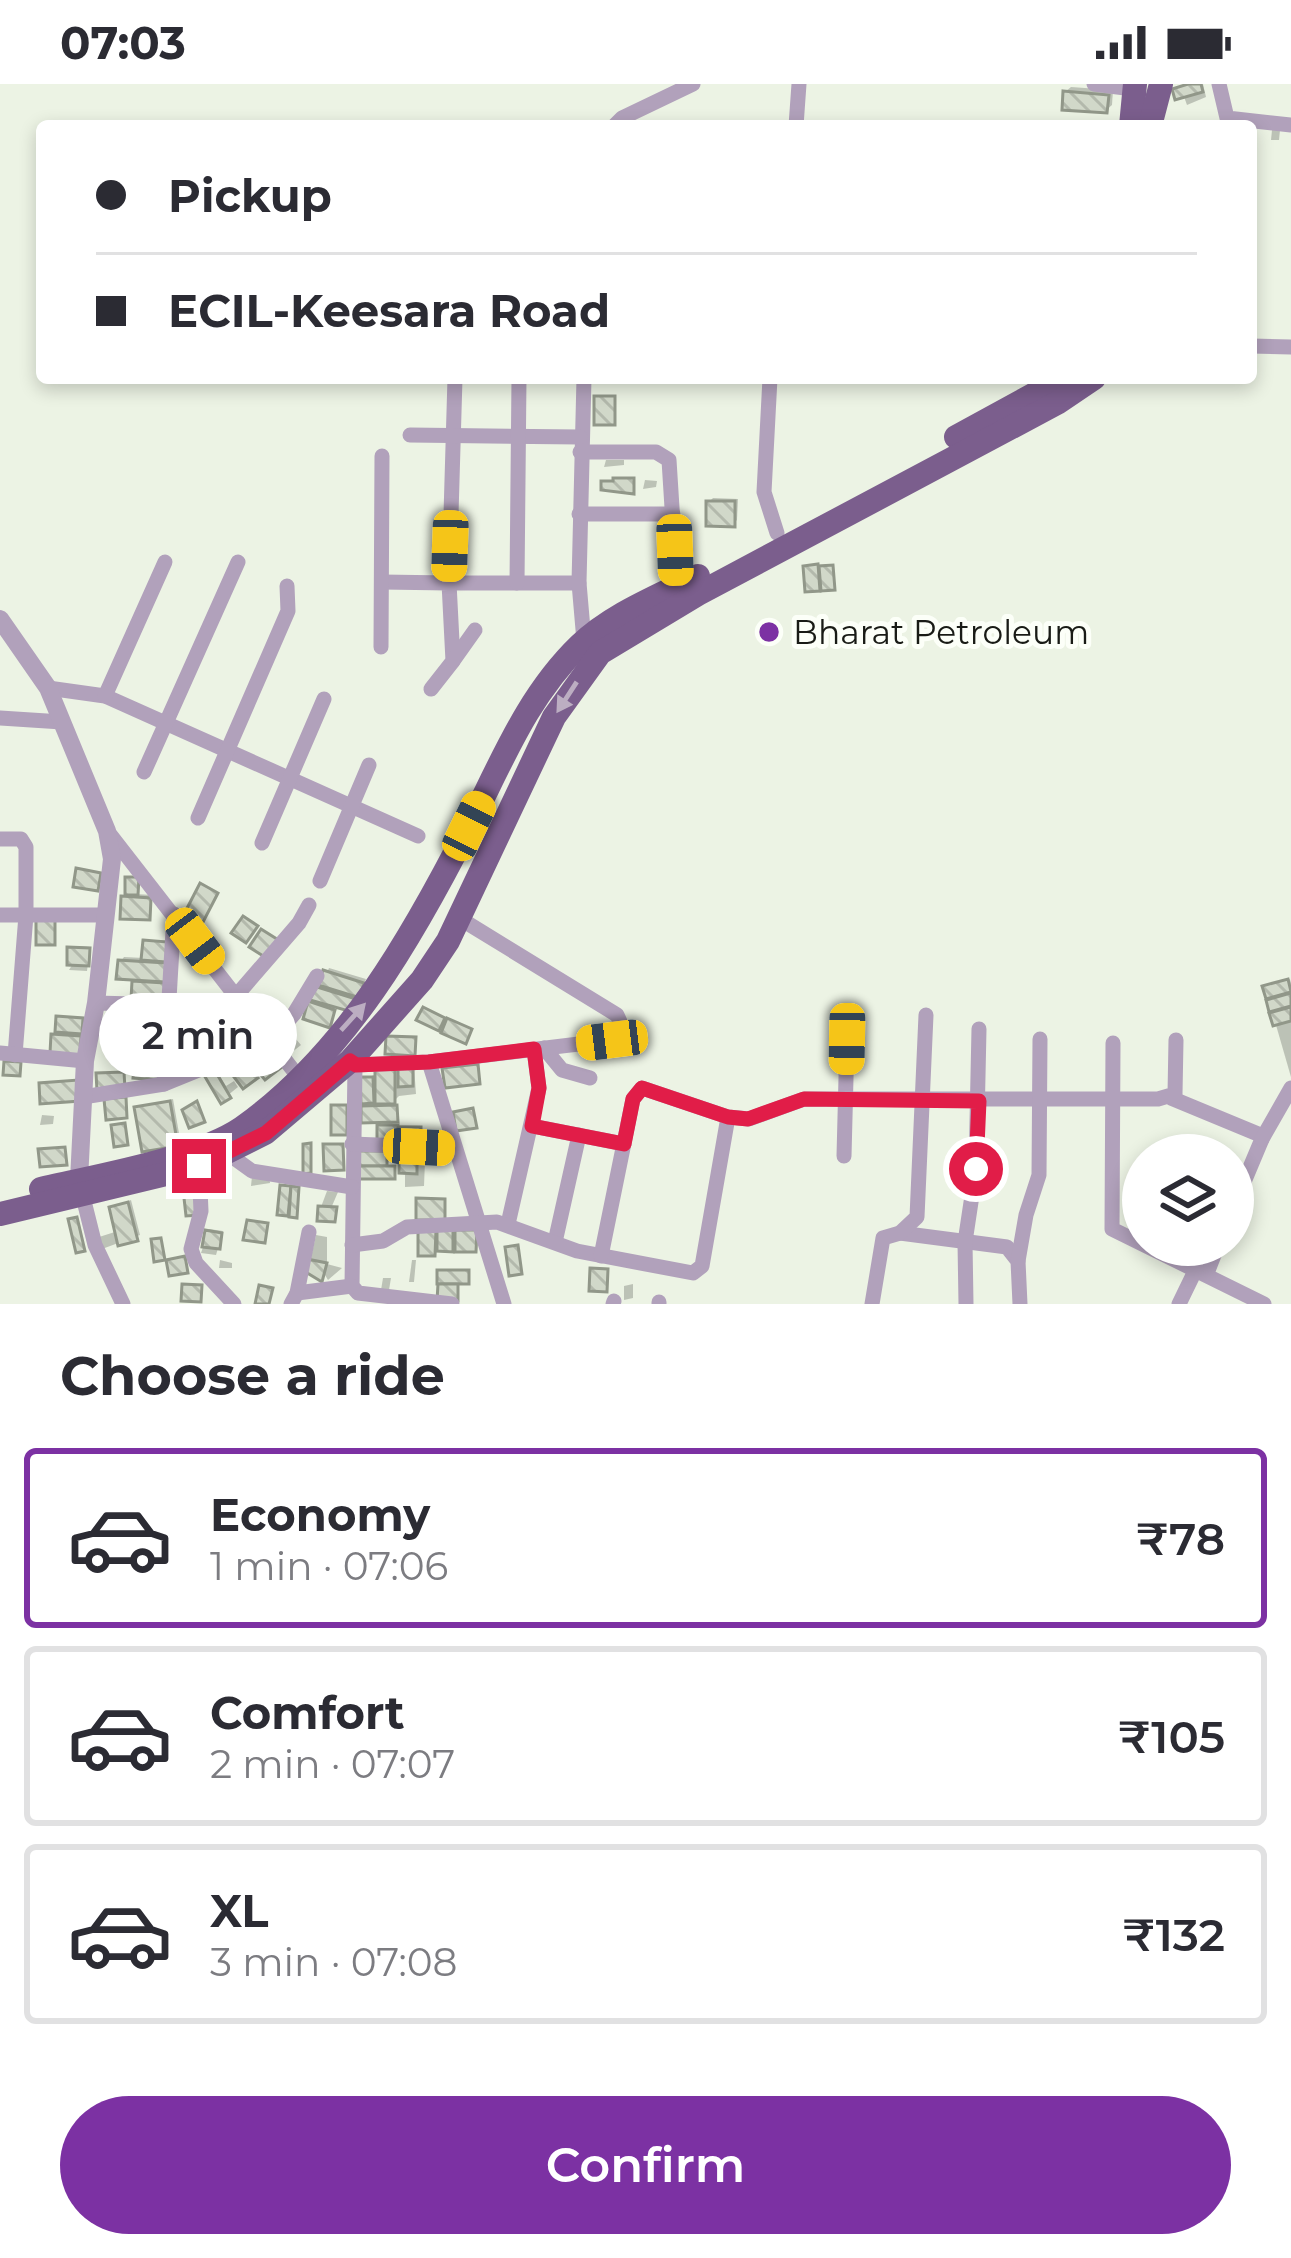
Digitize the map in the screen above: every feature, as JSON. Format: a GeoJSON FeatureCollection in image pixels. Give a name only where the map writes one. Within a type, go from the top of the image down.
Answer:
{"type":"FeatureCollection","features":[{"type":"Feature","properties":{"kind":"main road"},"geometry":{"type":"LineString","coordinates":[[1152,120],[1161,84]]}},
{"type":"Feature","properties":{"kind":"main road"},"geometry":{"type":"LineString","coordinates":[[1131,120],[1134,86]]}},
{"type":"Feature","properties":{"kind":"main road"},"geometry":{"type":"LineString","coordinates":[[0,1198],[81,1189],[199,1166],[266,1133],[353,1063],[422,980],[459,918],[554,717],[600,653],[777,533],[1053,384]]}},
{"type":"Feature","properties":{"kind":"main road"},"geometry":{"type":"LineString","coordinates":[[0,1214],[206,1146],[240,1130],[300,1079],[389,972],[505,752],[553,674],[584,641],[1057,403],[1085,384]]}},
{"type":"Feature","properties":{"kind":"street"},"geometry":{"type":"LineString","coordinates":[[620,120],[693,84]]}},
{"type":"Feature","properties":{"kind":"street"},"geometry":{"type":"LineString","coordinates":[[796,120],[799,84]]}},
{"type":"Feature","properties":{"kind":"street"},"geometry":{"type":"LineString","coordinates":[[1094,84],[1134,86]]}},
{"type":"Feature","properties":{"kind":"street"},"geometry":{"type":"LineString","coordinates":[[1219,84],[1227,120]]}},
{"type":"Feature","properties":{"kind":"street"},"geometry":{"type":"LineString","coordinates":[[1257,123],[1291,125]]}},
{"type":"Feature","properties":{"kind":"street"},"geometry":{"type":"LineString","coordinates":[[1257,346],[1291,347]]}},
{"type":"Feature","properties":{"kind":"street"},"geometry":{"type":"LineString","coordinates":[[453,661],[449,583],[455,384]]}},
{"type":"Feature","properties":{"kind":"street"},"geometry":{"type":"LineString","coordinates":[[517,583],[519,384]]}},
{"type":"Feature","properties":{"kind":"street"},"geometry":{"type":"LineString","coordinates":[[584,384],[579,583],[584,641]]}},
{"type":"Feature","properties":{"kind":"street"},"geometry":{"type":"LineString","coordinates":[[770,384],[764,492],[777,533]]}},
{"type":"Feature","properties":{"kind":"street"},"geometry":{"type":"LineString","coordinates":[[410,434],[518,436],[664,454],[670,463],[685,592]]}},
{"type":"Feature","properties":{"kind":"street"},"geometry":{"type":"LineString","coordinates":[[381,647],[382,456]]}},
{"type":"Feature","properties":{"kind":"street"},"geometry":{"type":"LineString","coordinates":[[579,514],[673,514]]}},
{"type":"Feature","properties":{"kind":"street"},"geometry":{"type":"LineString","coordinates":[[105,696],[165,562]]}},
{"type":"Feature","properties":{"kind":"street"},"geometry":{"type":"LineString","coordinates":[[144,772],[238,562]]}},
{"type":"Feature","properties":{"kind":"street"},"geometry":{"type":"LineString","coordinates":[[382,582],[579,583]]}},
{"type":"Feature","properties":{"kind":"street"},"geometry":{"type":"LineString","coordinates":[[198,818],[288,611],[287,586]]}},
{"type":"Feature","properties":{"kind":"street"},"geometry":{"type":"LineString","coordinates":[[0,621],[48,688],[107,831],[112,859],[85,1061],[81,1189],[95,1245],[123,1304]]}},
{"type":"Feature","properties":{"kind":"street"},"geometry":{"type":"LineString","coordinates":[[431,689],[475,630]]}},
{"type":"Feature","properties":{"kind":"street"},"geometry":{"type":"LineString","coordinates":[[48,688],[105,696],[418,836]]}},
{"type":"Feature","properties":{"kind":"street"},"geometry":{"type":"LineString","coordinates":[[262,843],[324,699]]}},
{"type":"Feature","properties":{"kind":"street"},"geometry":{"type":"LineString","coordinates":[[0,718],[62,722]]}},
{"type":"Feature","properties":{"kind":"street"},"geometry":{"type":"LineString","coordinates":[[320,881],[369,765]]}},
{"type":"Feature","properties":{"kind":"street"},"geometry":{"type":"LineString","coordinates":[[107,831],[300,1079]]}},
{"type":"Feature","properties":{"kind":"street"},"geometry":{"type":"LineString","coordinates":[[0,838],[21,839],[26,844],[26,915],[8,1054],[85,1061]]}},
{"type":"Feature","properties":{"kind":"street"},"geometry":{"type":"LineString","coordinates":[[236,996],[309,905]]}},
{"type":"Feature","properties":{"kind":"street"},"geometry":{"type":"LineString","coordinates":[[164,1084],[174,914]]}},
{"type":"Feature","properties":{"kind":"street"},"geometry":{"type":"LineString","coordinates":[[0,915],[106,915]]}},
{"type":"Feature","properties":{"kind":"street"},"geometry":{"type":"LineString","coordinates":[[452,1304],[358,1293],[352,1286],[353,1063],[429,1062],[612,1040],[620,1035],[622,1024],[617,1015],[459,918]]}},
{"type":"Feature","properties":{"kind":"street"},"geometry":{"type":"LineString","coordinates":[[83,1097],[164,1084],[270,1041],[294,1014],[317,976]]}},
{"type":"Feature","properties":{"kind":"street"},"geometry":{"type":"LineString","coordinates":[[96,1004],[170,1005]]}},
{"type":"Feature","properties":{"kind":"street"},"geometry":{"type":"LineString","coordinates":[[900,1233],[917,1217],[926,1015]]}},
{"type":"Feature","properties":{"kind":"street"},"geometry":{"type":"LineString","coordinates":[[966,1304],[964,1242],[976,1169],[979,1029]]}},
{"type":"Feature","properties":{"kind":"street"},"geometry":{"type":"LineString","coordinates":[[844,1156],[847,1039]]}},
{"type":"Feature","properties":{"kind":"street"},"geometry":{"type":"LineString","coordinates":[[1020,1304],[1021,1237],[1039,1174],[1040,1039]]}},
{"type":"Feature","properties":{"kind":"street"},"geometry":{"type":"LineString","coordinates":[[1171,1098],[1176,1085],[1176,1040]]}},
{"type":"Feature","properties":{"kind":"street"},"geometry":{"type":"LineString","coordinates":[[1113,1042],[1112,1229],[1264,1304]]}},
{"type":"Feature","properties":{"kind":"street"},"geometry":{"type":"LineString","coordinates":[[539,1049],[562,1070],[590,1078]]}},
{"type":"Feature","properties":{"kind":"street"},"geometry":{"type":"LineString","coordinates":[[508,1224],[539,1088],[539,1049]]}},
{"type":"Feature","properties":{"kind":"street"},"geometry":{"type":"LineString","coordinates":[[429,1062],[504,1304]]}},
{"type":"Feature","properties":{"kind":"street"},"geometry":{"type":"LineString","coordinates":[[601,1256],[633,1099],[642,1088],[728,1117],[748,1119],[804,1099],[1171,1098],[1262,1139]]}},
{"type":"Feature","properties":{"kind":"street"},"geometry":{"type":"LineString","coordinates":[[1254,1158],[1291,1088]]}},
{"type":"Feature","properties":{"kind":"street"},"geometry":{"type":"LineString","coordinates":[[352,1245],[383,1241],[407,1227],[508,1224],[601,1256],[700,1271],[728,1117]]}},
{"type":"Feature","properties":{"kind":"street"},"geometry":{"type":"LineString","coordinates":[[532,1126],[624,1144]]}},
{"type":"Feature","properties":{"kind":"street"},"geometry":{"type":"LineString","coordinates":[[555,1242],[578,1135]]}},
{"type":"Feature","properties":{"kind":"street"},"geometry":{"type":"LineString","coordinates":[[352,1144],[453,1148]]}},
{"type":"Feature","properties":{"kind":"street"},"geometry":{"type":"LineString","coordinates":[[227,1154],[252,1171],[352,1187]]}},
{"type":"Feature","properties":{"kind":"street"},"geometry":{"type":"LineString","coordinates":[[199,1166],[201,1211],[191,1249],[196,1263],[234,1304]]}},
{"type":"Feature","properties":{"kind":"street"},"geometry":{"type":"LineString","coordinates":[[309,1232],[294,1298],[352,1286]]}},
{"type":"Feature","properties":{"kind":"street"},"geometry":{"type":"LineString","coordinates":[[872,1304],[879,1246],[883,1238],[900,1233],[1001,1245],[1018,1262]]}},
{"type":"Feature","properties":{"kind":"street"},"geometry":{"type":"LineString","coordinates":[[1179,1304],[1205,1266]]}},
{"type":"Feature","properties":{"kind":"building"},"geometry":{"type":"Polygon","coordinates":[[[1201,84],[1203,92],[1175,100],[1172,89],[1201,84]]]}},
{"type":"Feature","properties":{"kind":"building"},"geometry":{"type":"Polygon","coordinates":[[[1063,91],[1109,95],[1107,113],[1062,110],[1063,91]]]}},
{"type":"Feature","properties":{"kind":"building"},"geometry":{"type":"Polygon","coordinates":[[[594,396],[615,396],[615,425],[594,425],[594,396]]]}},
{"type":"Feature","properties":{"kind":"building"},"geometry":{"type":"Polygon","coordinates":[[[634,478],[634,494],[601,490],[601,481],[634,478]]]}},
{"type":"Feature","properties":{"kind":"building"},"geometry":{"type":"Polygon","coordinates":[[[706,501],[735,501],[735,527],[706,526],[706,501]]]}},
{"type":"Feature","properties":{"kind":"building"},"geometry":{"type":"Polygon","coordinates":[[[818,564],[820,591],[805,592],[803,566],[818,564]]]}},
{"type":"Feature","properties":{"kind":"building"},"geometry":{"type":"Polygon","coordinates":[[[833,565],[835,590],[821,591],[819,566],[833,565]]]}},
{"type":"Feature","properties":{"kind":"building"},"geometry":{"type":"Polygon","coordinates":[[[76,868],[101,873],[98,891],[73,887],[76,868]]]}},
{"type":"Feature","properties":{"kind":"building"},"geometry":{"type":"Polygon","coordinates":[[[125,877],[139,877],[138,895],[125,895],[125,877]]]}},
{"type":"Feature","properties":{"kind":"building"},"geometry":{"type":"Polygon","coordinates":[[[200,883],[218,893],[201,926],[183,916],[200,883]]]}},
{"type":"Feature","properties":{"kind":"building"},"geometry":{"type":"Polygon","coordinates":[[[121,896],[151,898],[150,920],[120,919],[121,896]]]}},
{"type":"Feature","properties":{"kind":"building"},"geometry":{"type":"Polygon","coordinates":[[[243,916],[258,926],[246,943],[231,933],[243,916]]]}},
{"type":"Feature","properties":{"kind":"building"},"geometry":{"type":"Polygon","coordinates":[[[36,920],[55,920],[55,945],[36,945],[36,920]]]}},
{"type":"Feature","properties":{"kind":"building"},"geometry":{"type":"Polygon","coordinates":[[[261,929],[280,941],[268,959],[249,947],[261,929]]]}},
{"type":"Feature","properties":{"kind":"building"},"geometry":{"type":"Polygon","coordinates":[[[143,940],[168,942],[166,962],[141,960],[143,940]]]}},
{"type":"Feature","properties":{"kind":"building"},"geometry":{"type":"Polygon","coordinates":[[[67,947],[90,948],[89,966],[67,965],[67,947]]]}},
{"type":"Feature","properties":{"kind":"building"},"geometry":{"type":"Polygon","coordinates":[[[118,960],[166,963],[165,982],[116,979],[118,960]]]}},
{"type":"Feature","properties":{"kind":"building"},"geometry":{"type":"Polygon","coordinates":[[[323,970],[364,983],[360,998],[318,985],[323,970]]]}},
{"type":"Feature","properties":{"kind":"building"},"geometry":{"type":"Polygon","coordinates":[[[1288,979],[1291,992],[1266,999],[1262,986],[1288,979]]]}},
{"type":"Feature","properties":{"kind":"building"},"geometry":{"type":"Polygon","coordinates":[[[132,981],[165,983],[164,1003],[131,1000],[132,981]]]}},
{"type":"Feature","properties":{"kind":"building"},"geometry":{"type":"Polygon","coordinates":[[[314,986],[356,999],[352,1012],[310,1000],[314,986]]]}},
{"type":"Feature","properties":{"kind":"building"},"geometry":{"type":"Polygon","coordinates":[[[1291,993],[1291,1006],[1269,1012],[1266,1000],[1291,993]]]}},
{"type":"Feature","properties":{"kind":"building"},"geometry":{"type":"Polygon","coordinates":[[[308,1001],[335,1010],[330,1028],[303,1019],[308,1001]]]}},
{"type":"Feature","properties":{"kind":"building"},"geometry":{"type":"Polygon","coordinates":[[[423,1007],[445,1018],[439,1031],[416,1020],[423,1007]]]}},
{"type":"Feature","properties":{"kind":"building"},"geometry":{"type":"Polygon","coordinates":[[[1291,1007],[1291,1021],[1273,1026],[1269,1013],[1291,1007]]]}},
{"type":"Feature","properties":{"kind":"building"},"geometry":{"type":"Polygon","coordinates":[[[138,1012],[163,1013],[162,1034],[137,1031],[138,1012]]]}},
{"type":"Feature","properties":{"kind":"building"},"geometry":{"type":"Polygon","coordinates":[[[56,1016],[83,1018],[82,1034],[55,1032],[56,1016]]]}},
{"type":"Feature","properties":{"kind":"building"},"geometry":{"type":"Polygon","coordinates":[[[447,1018],[472,1029],[466,1044],[441,1033],[447,1018]]]}},
{"type":"Feature","properties":{"kind":"building"},"geometry":{"type":"Polygon","coordinates":[[[250,1019],[262,1036],[238,1054],[225,1038],[250,1019]]]}},
{"type":"Feature","properties":{"kind":"building"},"geometry":{"type":"Polygon","coordinates":[[[105,1029],[135,1031],[134,1040],[105,1038],[105,1029]]]}},
{"type":"Feature","properties":{"kind":"building"},"geometry":{"type":"Polygon","coordinates":[[[137,1032],[161,1034],[159,1052],[136,1051],[137,1032]]]}},
{"type":"Feature","properties":{"kind":"building"},"geometry":{"type":"Polygon","coordinates":[[[51,1034],[81,1036],[80,1055],[50,1053],[51,1034]]]}},
{"type":"Feature","properties":{"kind":"building"},"geometry":{"type":"Polygon","coordinates":[[[386,1036],[416,1037],[415,1056],[385,1054],[386,1036]]]}},
{"type":"Feature","properties":{"kind":"building"},"geometry":{"type":"Polygon","coordinates":[[[175,1037],[198,1039],[195,1061],[173,1058],[175,1037]]]}},
{"type":"Feature","properties":{"kind":"building"},"geometry":{"type":"Polygon","coordinates":[[[270,1051],[282,1067],[265,1080],[253,1065],[270,1051]]]}},
{"type":"Feature","properties":{"kind":"building"},"geometry":{"type":"Polygon","coordinates":[[[135,1056],[162,1058],[160,1080],[133,1078],[135,1056]]]}},
{"type":"Feature","properties":{"kind":"building"},"geometry":{"type":"Polygon","coordinates":[[[4,1061],[21,1062],[20,1076],[3,1075],[4,1061]]]}},
{"type":"Feature","properties":{"kind":"building"},"geometry":{"type":"Polygon","coordinates":[[[478,1064],[480,1084],[445,1088],[442,1068],[478,1064]]]}},
{"type":"Feature","properties":{"kind":"building"},"geometry":{"type":"Polygon","coordinates":[[[249,1066],[258,1078],[243,1089],[234,1077],[249,1066]]]}},
{"type":"Feature","properties":{"kind":"building"},"geometry":{"type":"Polygon","coordinates":[[[413,1066],[413,1086],[398,1087],[398,1067],[413,1066]]]}},
{"type":"Feature","properties":{"kind":"building"},"geometry":{"type":"Polygon","coordinates":[[[214,1069],[231,1098],[221,1104],[204,1075],[214,1069]]]}},
{"type":"Feature","properties":{"kind":"building"},"geometry":{"type":"Polygon","coordinates":[[[375,1069],[395,1069],[395,1104],[375,1104],[375,1069]]]}},
{"type":"Feature","properties":{"kind":"building"},"geometry":{"type":"Polygon","coordinates":[[[124,1072],[125,1089],[97,1091],[96,1073],[124,1072]]]}},
{"type":"Feature","properties":{"kind":"building"},"geometry":{"type":"Polygon","coordinates":[[[360,1077],[373,1077],[374,1103],[361,1104],[360,1077]]]}},
{"type":"Feature","properties":{"kind":"building"},"geometry":{"type":"Polygon","coordinates":[[[78,1080],[80,1101],[40,1104],[39,1083],[78,1080]]]}},
{"type":"Feature","properties":{"kind":"building"},"geometry":{"type":"Polygon","coordinates":[[[126,1097],[127,1118],[106,1120],[104,1099],[126,1097]]]}},
{"type":"Feature","properties":{"kind":"building"},"geometry":{"type":"Polygon","coordinates":[[[170,1101],[178,1146],[142,1152],[134,1107],[170,1101]]]}},
{"type":"Feature","properties":{"kind":"building"},"geometry":{"type":"Polygon","coordinates":[[[197,1101],[205,1122],[189,1128],[182,1110],[197,1101]]]}},
{"type":"Feature","properties":{"kind":"building"},"geometry":{"type":"Polygon","coordinates":[[[331,1105],[347,1105],[347,1135],[331,1135],[331,1105]]]}},
{"type":"Feature","properties":{"kind":"building"},"geometry":{"type":"Polygon","coordinates":[[[397,1105],[398,1122],[361,1123],[361,1106],[397,1105]]]}},
{"type":"Feature","properties":{"kind":"building"},"geometry":{"type":"Polygon","coordinates":[[[473,1108],[477,1128],[456,1131],[453,1112],[473,1108]]]}},
{"type":"Feature","properties":{"kind":"building"},"geometry":{"type":"Polygon","coordinates":[[[125,1123],[128,1145],[114,1147],[111,1125],[125,1123]]]}},
{"type":"Feature","properties":{"kind":"building"},"geometry":{"type":"Polygon","coordinates":[[[377,1125],[398,1125],[398,1143],[377,1143],[377,1125]]]}},
{"type":"Feature","properties":{"kind":"building"},"geometry":{"type":"Polygon","coordinates":[[[400,1127],[421,1127],[421,1144],[400,1144],[400,1127]]]}},
{"type":"Feature","properties":{"kind":"building"},"geometry":{"type":"Polygon","coordinates":[[[311,1143],[311,1173],[303,1174],[303,1144],[311,1143]]]}},
{"type":"Feature","properties":{"kind":"building"},"geometry":{"type":"Polygon","coordinates":[[[323,1144],[343,1144],[344,1170],[324,1171],[323,1144]]]}},
{"type":"Feature","properties":{"kind":"building"},"geometry":{"type":"Polygon","coordinates":[[[65,1147],[67,1165],[40,1167],[38,1149],[65,1147]]]}},
{"type":"Feature","properties":{"kind":"building"},"geometry":{"type":"Polygon","coordinates":[[[355,1151],[387,1151],[387,1166],[355,1166],[355,1151]]]}},
{"type":"Feature","properties":{"kind":"building"},"geometry":{"type":"Polygon","coordinates":[[[399,1152],[417,1153],[417,1174],[399,1173],[399,1152]]]}},
{"type":"Feature","properties":{"kind":"building"},"geometry":{"type":"Polygon","coordinates":[[[355,1166],[395,1166],[395,1179],[355,1179],[355,1166]]]}},
{"type":"Feature","properties":{"kind":"building"},"geometry":{"type":"Polygon","coordinates":[[[280,1185],[291,1186],[288,1216],[277,1215],[280,1185]]]}},
{"type":"Feature","properties":{"kind":"building"},"geometry":{"type":"Polygon","coordinates":[[[291,1186],[299,1187],[297,1218],[289,1217],[291,1186]]]}},
{"type":"Feature","properties":{"kind":"building"},"geometry":{"type":"Polygon","coordinates":[[[196,1187],[200,1215],[186,1216],[183,1189],[196,1187]]]}},
{"type":"Feature","properties":{"kind":"building"},"geometry":{"type":"Polygon","coordinates":[[[416,1198],[445,1199],[445,1220],[416,1220],[416,1198]]]}},
{"type":"Feature","properties":{"kind":"building"},"geometry":{"type":"Polygon","coordinates":[[[128,1202],[138,1241],[118,1246],[109,1207],[128,1202]]]}},
{"type":"Feature","properties":{"kind":"building"},"geometry":{"type":"Polygon","coordinates":[[[318,1206],[337,1207],[335,1222],[317,1221],[318,1206]]]}},
{"type":"Feature","properties":{"kind":"building"},"geometry":{"type":"Polygon","coordinates":[[[77,1217],[85,1251],[76,1253],[68,1219],[77,1217]]]}},
{"type":"Feature","properties":{"kind":"building"},"geometry":{"type":"Polygon","coordinates":[[[247,1220],[268,1223],[265,1243],[243,1240],[247,1220]]]}},
{"type":"Feature","properties":{"kind":"building"},"geometry":{"type":"Polygon","coordinates":[[[205,1230],[222,1233],[220,1249],[202,1247],[205,1230]]]}},
{"type":"Feature","properties":{"kind":"building"},"geometry":{"type":"Polygon","coordinates":[[[418,1230],[436,1230],[435,1256],[418,1256],[418,1230]]]}},
{"type":"Feature","properties":{"kind":"building"},"geometry":{"type":"Polygon","coordinates":[[[437,1230],[453,1230],[453,1252],[437,1251],[437,1230]]]}},
{"type":"Feature","properties":{"kind":"building"},"geometry":{"type":"Polygon","coordinates":[[[455,1230],[477,1230],[476,1252],[455,1252],[455,1230]]]}},
{"type":"Feature","properties":{"kind":"building"},"geometry":{"type":"Polygon","coordinates":[[[161,1238],[165,1260],[154,1262],[151,1239],[161,1238]]]}},
{"type":"Feature","properties":{"kind":"building"},"geometry":{"type":"Polygon","coordinates":[[[518,1245],[522,1274],[509,1276],[505,1247],[518,1245]]]}},
{"type":"Feature","properties":{"kind":"building"},"geometry":{"type":"Polygon","coordinates":[[[185,1256],[188,1273],[169,1276],[166,1260],[185,1256]]]}},
{"type":"Feature","properties":{"kind":"building"},"geometry":{"type":"Polygon","coordinates":[[[307,1259],[327,1263],[322,1282],[304,1271],[307,1259]]]}},
{"type":"Feature","properties":{"kind":"building"},"geometry":{"type":"Polygon","coordinates":[[[590,1268],[608,1269],[607,1292],[589,1291],[590,1268]]]}},
{"type":"Feature","properties":{"kind":"building"},"geometry":{"type":"Polygon","coordinates":[[[437,1270],[469,1270],[469,1284],[437,1284],[437,1270]]]}},
{"type":"Feature","properties":{"kind":"building"},"geometry":{"type":"Polygon","coordinates":[[[182,1284],[202,1285],[201,1302],[181,1301],[182,1284]]]}},
{"type":"Feature","properties":{"kind":"building"},"geometry":{"type":"Polygon","coordinates":[[[438,1284],[458,1284],[458,1301],[437,1301],[438,1284]]]}},
{"type":"Feature","properties":{"kind":"building"},"geometry":{"type":"Polygon","coordinates":[[[259,1285],[273,1288],[269,1304],[255,1304],[259,1285]]]}},
{"type":"Feature","properties":{"kind":"place","name":"Bharat Petroleum"},"geometry":{"type":"Point","coordinates":[769,632]}},
{"type":"Feature","properties":{"kind":"route"},"geometry":{"type":"LineString","coordinates":[[199,1166],[266,1133],[350,1061],[356,1065],[429,1062],[534,1049],[539,1088],[532,1126],[624,1144],[633,1099],[642,1088],[728,1117],[748,1119],[804,1099],[979,1101],[976,1169]]}}]}
